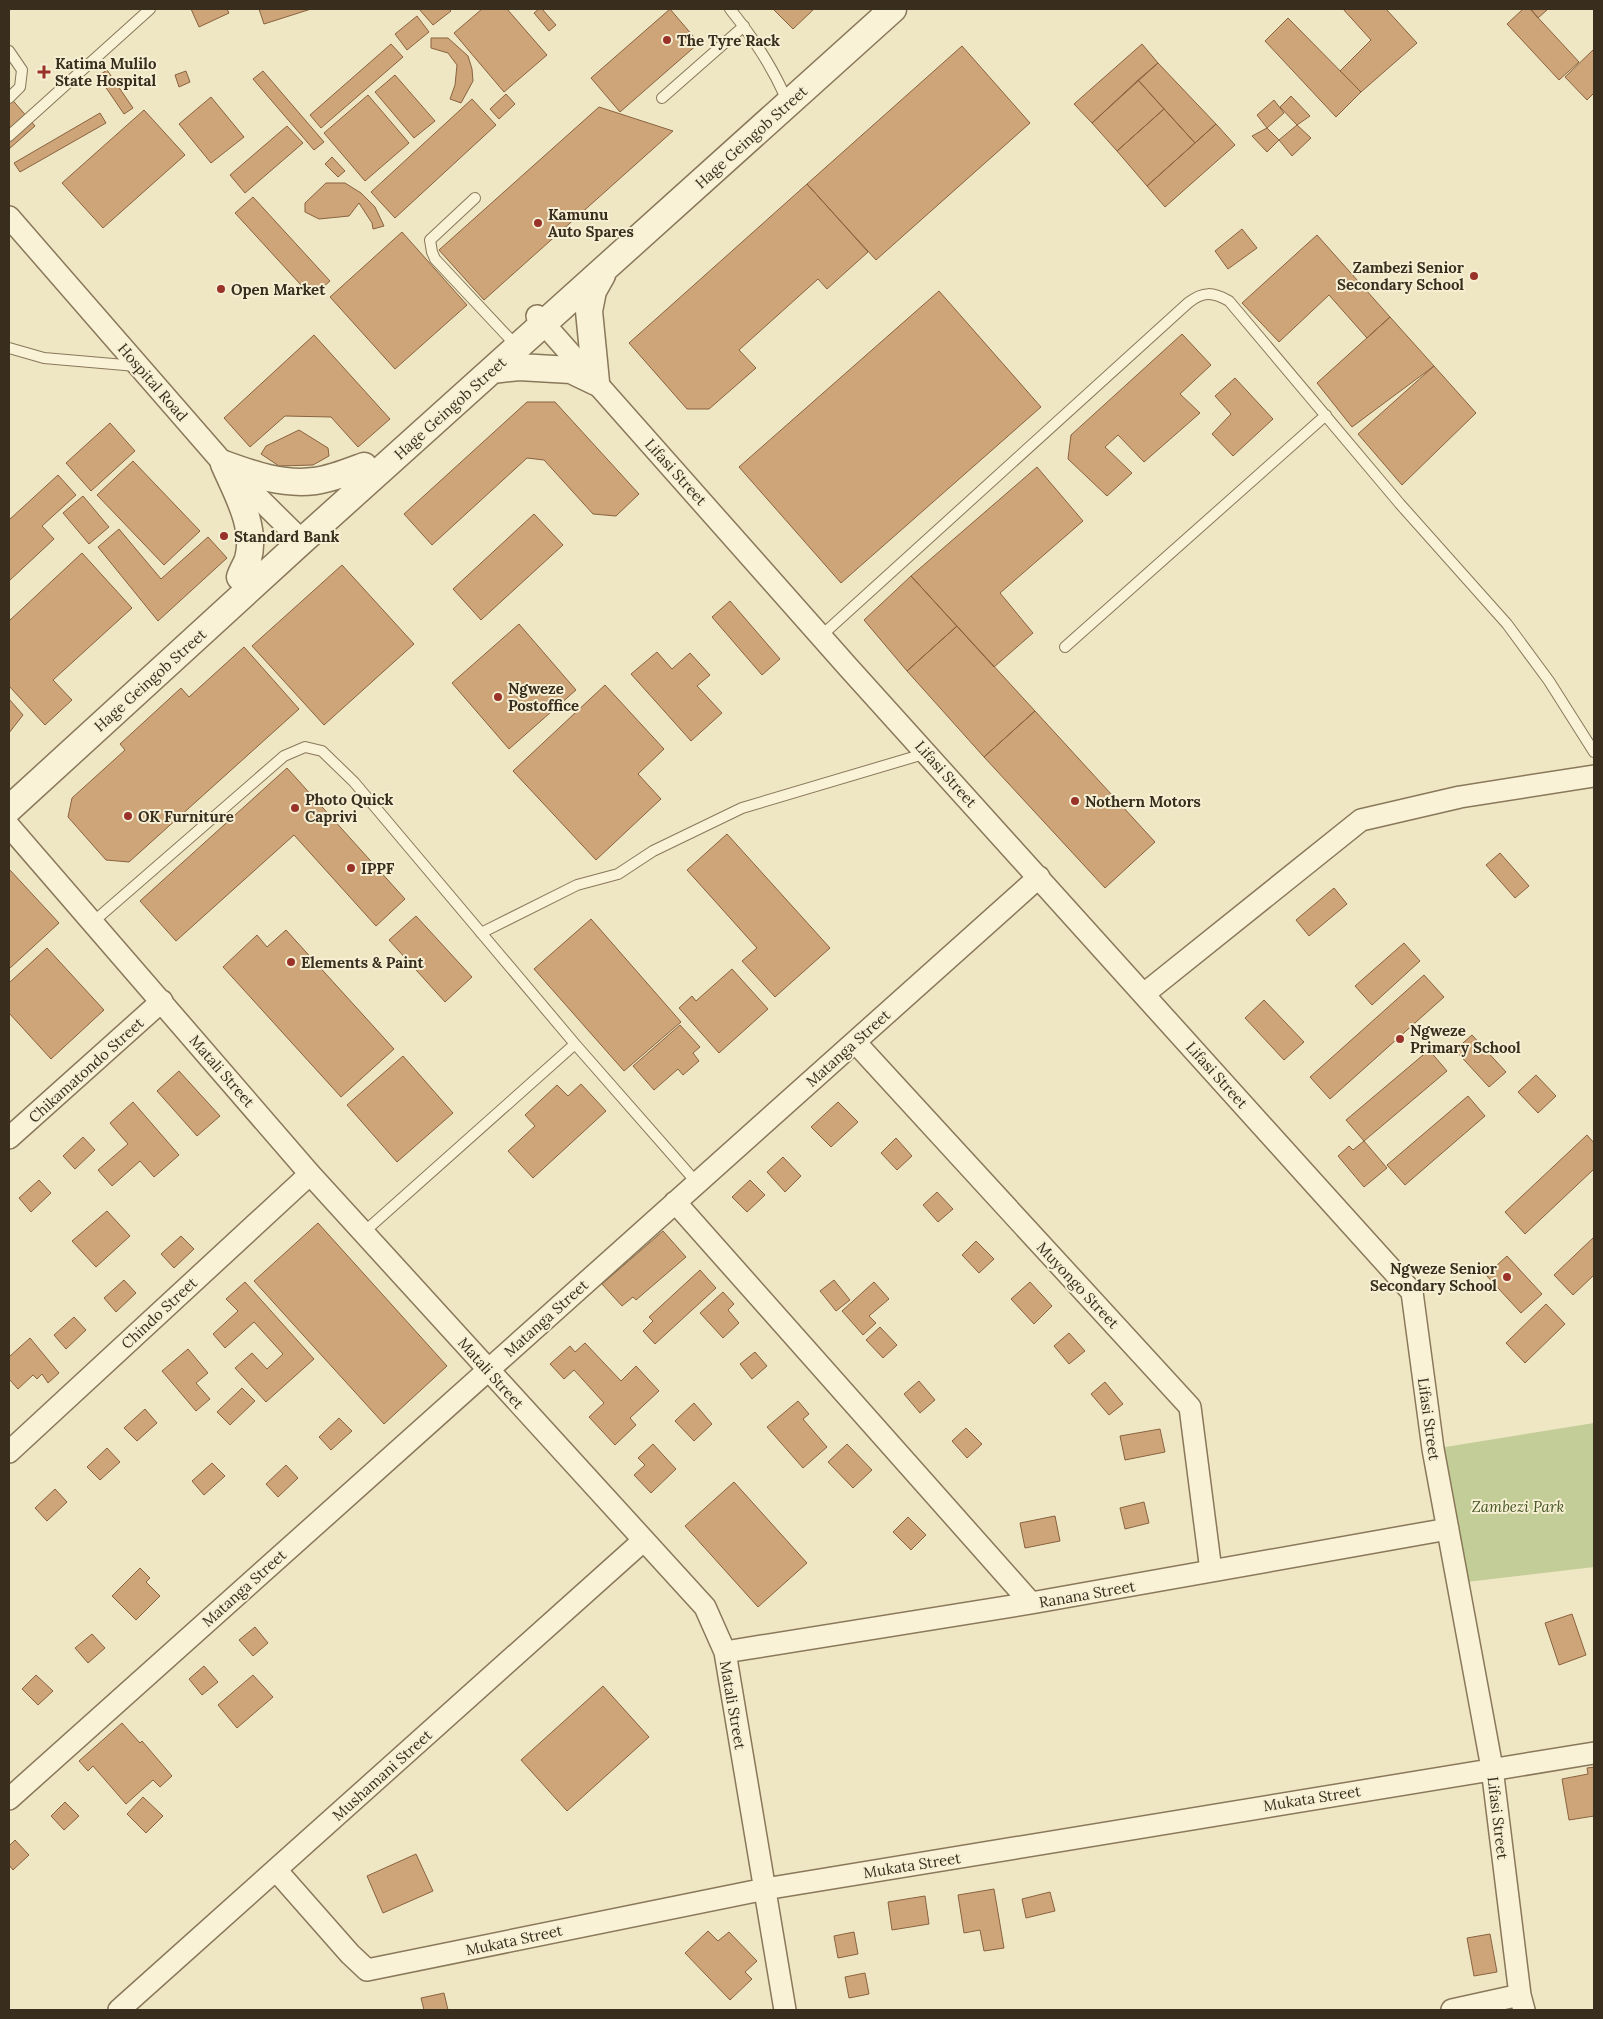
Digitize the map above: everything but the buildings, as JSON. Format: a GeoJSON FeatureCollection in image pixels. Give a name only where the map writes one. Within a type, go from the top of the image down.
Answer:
{"type":"FeatureCollection","features":[{"type":"Feature","properties":{"kind":"street","name":"Hage Geingob Street"},"geometry":{"type":"LineString","coordinates":[[9,787],[240,577],[297,535],[492,370],[541,320],[784,94],[880,9]]}},
{"type":"Feature","properties":{"kind":"street","name":"Hage Geingob Street"},"geometry":{"type":"LineString","coordinates":[[9,808],[297,535],[364,466],[510,339],[541,320],[604,270],[892,9]]}},
{"type":"Feature","properties":{"kind":"street","name":"Hospital Road"},"geometry":{"type":"LineString","coordinates":[[9,217],[224,464],[297,535]]}},
{"type":"Feature","properties":{"kind":"street"},"geometry":{"type":"LineString","coordinates":[[596,382],[589,311],[594,291],[604,270]]}},
{"type":"Feature","properties":{"kind":"street","name":"Lifasi Street"},"geometry":{"type":"LineString","coordinates":[[541,320],[822,636],[1412,1292],[1433,1449],[1492,1768],[1522,2003]]}},
{"type":"Feature","properties":{"kind":"street"},"geometry":{"type":"LineString","coordinates":[[492,370],[519,367],[554,368],[571,370],[596,382]]}},
{"type":"Feature","properties":{"kind":"street"},"geometry":{"type":"LineString","coordinates":[[224,464],[260,477],[288,482],[316,481],[364,466]]}},
{"type":"Feature","properties":{"kind":"street"},"geometry":{"type":"LineString","coordinates":[[224,464],[246,514],[250,539],[248,558],[240,577]]}},
{"type":"Feature","properties":{"kind":"street"},"geometry":{"type":"LineString","coordinates":[[1144,994],[1361,820],[1460,798],[1594,776]]}},
{"type":"Feature","properties":{"kind":"street","name":"Matali Street"},"geometry":{"type":"LineString","coordinates":[[9,826],[310,1174],[705,1608],[724,1652],[785,2010]]}},
{"type":"Feature","properties":{"kind":"street","name":"Matanga Street"},"geometry":{"type":"LineString","coordinates":[[9,1799],[1039,877]]}},
{"type":"Feature","properties":{"kind":"street","name":"Chikamatondo Street"},"geometry":{"type":"LineString","coordinates":[[9,1138],[162,1001]]}},
{"type":"Feature","properties":{"kind":"street","name":"Muyongo Street"},"geometry":{"type":"LineString","coordinates":[[855,1042],[1190,1407],[1211,1571]]}},
{"type":"Feature","properties":{"kind":"street","name":"Chindo Street"},"geometry":{"type":"LineString","coordinates":[[9,1452],[310,1174]]}},
{"type":"Feature","properties":{"kind":"street"},"geometry":{"type":"LineString","coordinates":[[675,1202],[1031,1603]]}},
{"type":"Feature","properties":{"kind":"street","name":"Ranana Street"},"geometry":{"type":"LineString","coordinates":[[724,1652],[1031,1603],[1448,1529]]}},
{"type":"Feature","properties":{"kind":"street","name":"Mushamani Street"},"geometry":{"type":"LineString","coordinates":[[119,2010],[644,1540]]}},
{"type":"Feature","properties":{"kind":"street","name":"Mukata Street"},"geometry":{"type":"LineString","coordinates":[[276,1870],[350,1954],[367,1970],[764,1889],[1492,1768],[1594,1753]]}},
{"type":"Feature","properties":{"kind":"street"},"geometry":{"type":"LineString","coordinates":[[1452,2010],[1522,2003]]}},
{"type":"Feature","properties":{"kind":"lane"},"geometry":{"type":"LineString","coordinates":[[9,136],[150,9]]}},
{"type":"Feature","properties":{"kind":"lane"},"geometry":{"type":"LineString","coordinates":[[730,9],[744,26],[773,70],[784,94]]}},
{"type":"Feature","properties":{"kind":"lane"},"geometry":{"type":"LineString","coordinates":[[662,98],[744,26]]}},
{"type":"Feature","properties":{"kind":"lane"},"geometry":{"type":"LineString","coordinates":[[9,51],[22,70],[20,87],[9,98]]}},
{"type":"Feature","properties":{"kind":"lane"},"geometry":{"type":"LineString","coordinates":[[475,198],[430,240],[432,252],[436,259],[510,339]]}},
{"type":"Feature","properties":{"kind":"lane"},"geometry":{"type":"LineString","coordinates":[[822,636],[1196,297],[1218,294],[1229,301],[1400,504],[1507,624],[1550,681],[1594,752]]}},
{"type":"Feature","properties":{"kind":"lane"},"geometry":{"type":"LineString","coordinates":[[9,348],[44,358],[139,366]]}},
{"type":"Feature","properties":{"kind":"lane"},"geometry":{"type":"LineString","coordinates":[[1065,647],[1326,416]]}},
{"type":"Feature","properties":{"kind":"lane"},"geometry":{"type":"LineString","coordinates":[[93,922],[284,756],[305,747],[322,751],[354,782],[575,1044],[697,1183]]}},
{"type":"Feature","properties":{"kind":"lane"},"geometry":{"type":"LineString","coordinates":[[481,933],[577,885],[618,874],[653,851],[742,808],[927,753]]}},
{"type":"Feature","properties":{"kind":"lane"},"geometry":{"type":"LineString","coordinates":[[364,1232],[575,1044]]}},
{"type":"Feature","properties":{"kind":"green space","name":"Zambezi Park"},"geometry":{"type":"Polygon","coordinates":[[[1594,1423],[1594,1567],[1458,1583],[1433,1449],[1594,1423]]]}},
{"type":"Feature","properties":{"kind":"place","name":"The Tyre Rack"},"geometry":{"type":"Point","coordinates":[667,40]}},
{"type":"Feature","properties":{"kind":"place","name":"Katima Mulilo State Hospital"},"geometry":{"type":"Point","coordinates":[44,72]}},
{"type":"Feature","properties":{"kind":"place","name":"Kamunu Auto Spares"},"geometry":{"type":"Point","coordinates":[538,223]}},
{"type":"Feature","properties":{"kind":"place","name":"Zambezi Senior Secondary School"},"geometry":{"type":"Point","coordinates":[1474,276]}},
{"type":"Feature","properties":{"kind":"place","name":"Open Market"},"geometry":{"type":"Point","coordinates":[221,289]}},
{"type":"Feature","properties":{"kind":"place","name":"Standard Bank"},"geometry":{"type":"Point","coordinates":[224,536]}},
{"type":"Feature","properties":{"kind":"place","name":"Ngweze Postoffice"},"geometry":{"type":"Point","coordinates":[498,697]}},
{"type":"Feature","properties":{"kind":"place","name":"Nothern Motors"},"geometry":{"type":"Point","coordinates":[1075,801]}},
{"type":"Feature","properties":{"kind":"place","name":"Photo Quick Caprivi"},"geometry":{"type":"Point","coordinates":[295,808]}},
{"type":"Feature","properties":{"kind":"place","name":"OK Furniture"},"geometry":{"type":"Point","coordinates":[128,816]}},
{"type":"Feature","properties":{"kind":"place","name":"IPPF"},"geometry":{"type":"Point","coordinates":[351,868]}},
{"type":"Feature","properties":{"kind":"place","name":"Elements & Paint"},"geometry":{"type":"Point","coordinates":[291,962]}},
{"type":"Feature","properties":{"kind":"place","name":"Ngweze Primary School"},"geometry":{"type":"Point","coordinates":[1400,1039]}},
{"type":"Feature","properties":{"kind":"place","name":"Ngweze Senior Secondary School"},"geometry":{"type":"Point","coordinates":[1507,1277]}}]}
